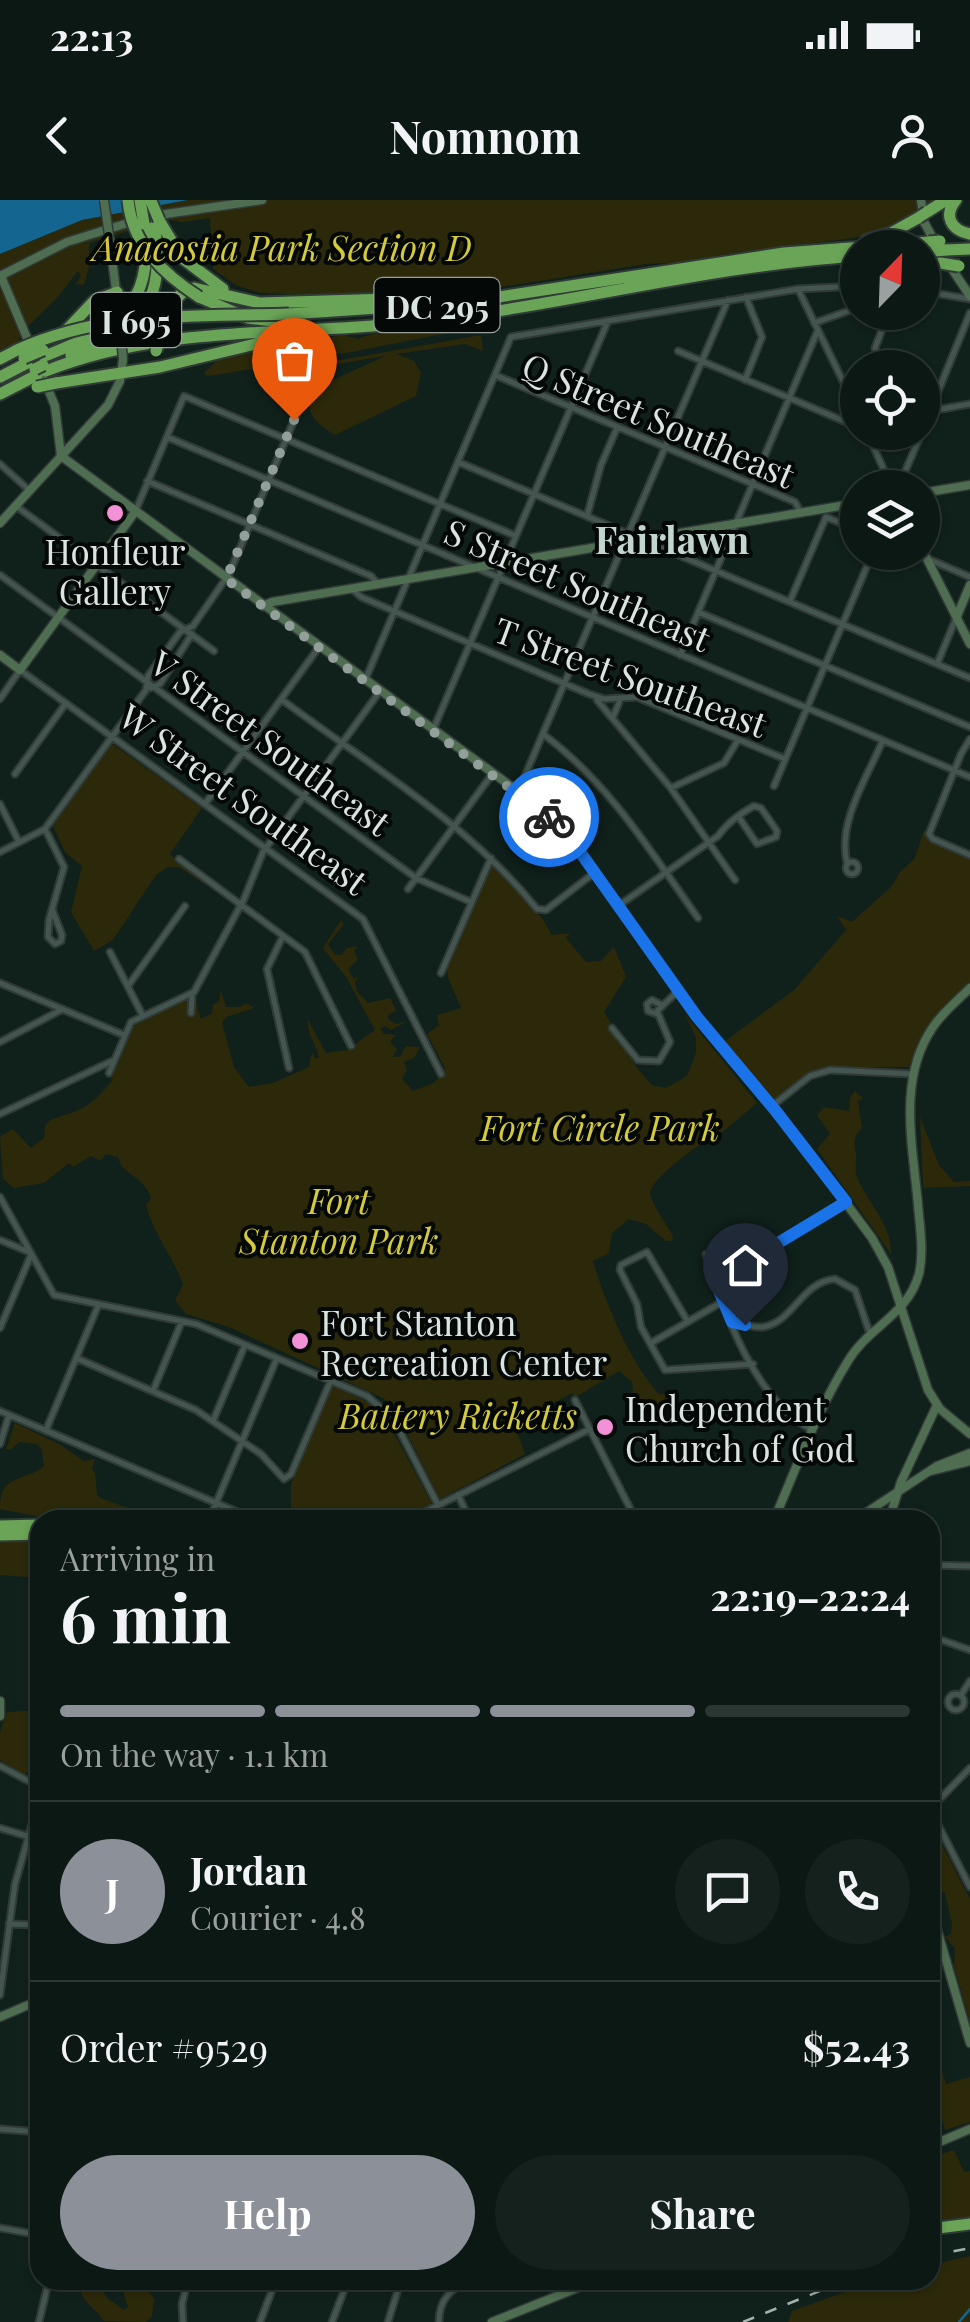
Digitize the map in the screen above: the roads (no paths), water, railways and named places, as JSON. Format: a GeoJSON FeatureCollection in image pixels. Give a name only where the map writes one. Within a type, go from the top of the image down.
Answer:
{"type":"FeatureCollection","features":[{"type":"Feature","properties":{"kind":"highway"},"geometry":{"type":"LineString","coordinates":[[128,200],[133,225],[144,246],[170,276],[198,297],[254,320],[299,325],[548,302]]}},
{"type":"Feature","properties":{"kind":"highway","name":"I 695"},"geometry":{"type":"LineString","coordinates":[[35,364],[106,330],[129,308],[146,268],[152,222],[140,200]]}},
{"type":"Feature","properties":{"kind":"highway"},"geometry":{"type":"LineString","coordinates":[[151,200],[152,222],[209,280],[241,296],[284,309]]}},
{"type":"Feature","properties":{"kind":"highway"},"geometry":{"type":"LineString","coordinates":[[816,250],[883,236],[922,210],[946,200]]}},
{"type":"Feature","properties":{"kind":"highway"},"geometry":{"type":"LineString","coordinates":[[956,200],[950,208],[950,221],[970,237]]}},
{"type":"Feature","properties":{"kind":"highway","name":"DC 295"},"geometry":{"type":"LineString","coordinates":[[940,248],[970,237]]}},
{"type":"Feature","properties":{"kind":"highway","name":"DC 295"},"geometry":{"type":"LineString","coordinates":[[940,250],[970,249]]}},
{"type":"Feature","properties":{"kind":"highway","name":"DC 295"},"geometry":{"type":"LineString","coordinates":[[0,394],[77,328],[125,318],[434,305],[816,250],[840,250]]}},
{"type":"Feature","properties":{"kind":"highway"},"geometry":{"type":"LineString","coordinates":[[940,253],[964,267]]}},
{"type":"Feature","properties":{"kind":"highway","name":"DC 295"},"geometry":{"type":"LineString","coordinates":[[0,359],[35,364],[152,343],[442,320],[753,267],[840,258]]}},
{"type":"Feature","properties":{"kind":"highway"},"geometry":{"type":"LineString","coordinates":[[121,372],[144,363],[156,351],[172,302],[189,289],[202,288],[284,309]]}},
{"type":"Feature","properties":{"kind":"highway"},"geometry":{"type":"LineString","coordinates":[[0,375],[35,364],[94,301],[117,292]]}},
{"type":"Feature","properties":{"kind":"highway"},"geometry":{"type":"LineString","coordinates":[[35,364],[56,384],[187,361],[250,344],[345,329]]}},
{"type":"Feature","properties":{"kind":"highway"},"geometry":{"type":"LineString","coordinates":[[0,1526],[30,1526]]}},
{"type":"Feature","properties":{"kind":"highway"},"geometry":{"type":"LineString","coordinates":[[0,1535],[30,1534]]}},
{"type":"Feature","properties":{"kind":"highway"},"geometry":{"type":"LineString","coordinates":[[940,2231],[970,2224]]}},
{"type":"Feature","properties":{"kind":"highway"},"geometry":{"type":"LineString","coordinates":[[940,2233],[970,2232]]}},
{"type":"Feature","properties":{"kind":"main road"},"geometry":{"type":"LineString","coordinates":[[0,523],[112,400],[121,372],[117,292],[104,200]]}},
{"type":"Feature","properties":{"kind":"main road"},"geometry":{"type":"LineString","coordinates":[[262,200],[138,220],[66,242],[0,276],[55,406],[60,456],[493,773],[562,830],[678,991],[772,1106],[882,1254],[922,1378],[937,1405],[970,1434]]}},
{"type":"Feature","properties":{"kind":"main road"},"geometry":{"type":"LineString","coordinates":[[922,210],[927,229],[970,297]]}},
{"type":"Feature","properties":{"kind":"main road"},"geometry":{"type":"LineString","coordinates":[[940,490],[970,485]]}},
{"type":"Feature","properties":{"kind":"main road"},"geometry":{"type":"LineString","coordinates":[[264,606],[408,578],[840,508]]}},
{"type":"Feature","properties":{"kind":"main road"},"geometry":{"type":"LineString","coordinates":[[20,670],[135,512]]}},
{"type":"Feature","properties":{"kind":"main road"},"geometry":{"type":"LineString","coordinates":[[933,570],[970,644]]}},
{"type":"Feature","properties":{"kind":"main road"},"geometry":{"type":"LineString","coordinates":[[957,616],[970,581]]}},
{"type":"Feature","properties":{"kind":"main road","name":"W Street Southeast"},"geometry":{"type":"LineString","coordinates":[[0,655],[20,670]]}},
{"type":"Feature","properties":{"kind":"main road"},"geometry":{"type":"LineString","coordinates":[[778,1510],[812,1430],[848,1360],[870,1334],[901,1309],[916,1283],[921,1258],[911,1115],[913,1074],[933,1026],[970,988]]}},
{"type":"Feature","properties":{"kind":"main road"},"geometry":{"type":"LineString","coordinates":[[893,1510],[937,1405]]}},
{"type":"Feature","properties":{"kind":"main road"},"geometry":{"type":"LineString","coordinates":[[871,1510],[931,1471],[970,1457]]}},
{"type":"Feature","properties":{"kind":"main road"},"geometry":{"type":"LineString","coordinates":[[0,1701],[0,1716]]}},
{"type":"Feature","properties":{"kind":"main road"},"geometry":{"type":"LineString","coordinates":[[940,1939],[970,2042]]}},
{"type":"Feature","properties":{"kind":"main road"},"geometry":{"type":"LineString","coordinates":[[0,2017],[30,2004]]}},
{"type":"Feature","properties":{"kind":"main road"},"geometry":{"type":"LineString","coordinates":[[940,2142],[970,2129]]}},
{"type":"Feature","properties":{"kind":"main road"},"geometry":{"type":"LineString","coordinates":[[492,2322],[572,2290]]}},
{"type":"Feature","properties":{"kind":"street"},"geometry":{"type":"LineString","coordinates":[[365,680],[510,337],[798,289],[840,287]]}},
{"type":"Feature","properties":{"kind":"street"},"geometry":{"type":"LineString","coordinates":[[798,289],[840,375]]}},
{"type":"Feature","properties":{"kind":"street"},"geometry":{"type":"LineString","coordinates":[[940,293],[970,297]]}},
{"type":"Feature","properties":{"kind":"street"},"geometry":{"type":"LineString","coordinates":[[745,380],[762,337],[746,297]]}},
{"type":"Feature","properties":{"kind":"street"},"geometry":{"type":"LineString","coordinates":[[518,792],[728,300]]}},
{"type":"Feature","properties":{"kind":"street"},"geometry":{"type":"LineString","coordinates":[[940,387],[970,312]]}},
{"type":"Feature","properties":{"kind":"street"},"geometry":{"type":"LineString","coordinates":[[814,322],[840,314]]}},
{"type":"Feature","properties":{"kind":"street"},"geometry":{"type":"LineString","coordinates":[[434,730],[608,320]]}},
{"type":"Feature","properties":{"kind":"street"},"geometry":{"type":"LineString","coordinates":[[680,654],[818,330]]}},
{"type":"Feature","properties":{"kind":"street"},"geometry":{"type":"LineString","coordinates":[[678,351],[840,420]]}},
{"type":"Feature","properties":{"kind":"street","name":"Q Street Southeast"},"geometry":{"type":"LineString","coordinates":[[494,375],[797,503],[800,513]]}},
{"type":"Feature","properties":{"kind":"street"},"geometry":{"type":"LineString","coordinates":[[135,512],[184,396],[516,536]]}},
{"type":"Feature","properties":{"kind":"street"},"geometry":{"type":"LineString","coordinates":[[940,410],[970,404]]}},
{"type":"Feature","properties":{"kind":"street"},"geometry":{"type":"LineString","coordinates":[[149,686],[160,684],[226,579],[300,406]]}},
{"type":"Feature","properties":{"kind":"street"},"geometry":{"type":"LineString","coordinates":[[587,516],[601,465],[617,428]]}},
{"type":"Feature","properties":{"kind":"street","name":"S Street Southeast"},"geometry":{"type":"LineString","coordinates":[[166,437],[970,776]]}},
{"type":"Feature","properties":{"kind":"street"},"geometry":{"type":"LineString","coordinates":[[458,462],[970,678]]}},
{"type":"Feature","properties":{"kind":"street"},"geometry":{"type":"LineString","coordinates":[[0,464],[30,490]]}},
{"type":"Feature","properties":{"kind":"street"},"geometry":{"type":"LineString","coordinates":[[148,481],[371,576],[378,584]]}},
{"type":"Feature","properties":{"kind":"street"},"geometry":{"type":"LineString","coordinates":[[16,506],[214,651]]}},
{"type":"Feature","properties":{"kind":"street"},"geometry":{"type":"LineString","coordinates":[[790,602],[825,513]]}},
{"type":"Feature","properties":{"kind":"street","name":"Q Street Southeast"},"geometry":{"type":"LineString","coordinates":[[825,513],[840,521]]}},
{"type":"Feature","properties":{"kind":"street"},"geometry":{"type":"LineString","coordinates":[[940,566],[970,581]]}},
{"type":"Feature","properties":{"kind":"street"},"geometry":{"type":"LineString","coordinates":[[774,786],[865,570]]}},
{"type":"Feature","properties":{"kind":"street","name":"V Street Southeast"},"geometry":{"type":"LineString","coordinates":[[0,575],[416,878],[471,902]]}},
{"type":"Feature","properties":{"kind":"street","name":"T Street Southeast"},"geometry":{"type":"LineString","coordinates":[[352,588],[360,597],[589,694],[604,699],[637,698],[785,760]]}},
{"type":"Feature","properties":{"kind":"street"},"geometry":{"type":"LineString","coordinates":[[698,612],[970,727]]}},
{"type":"Feature","properties":{"kind":"street"},"geometry":{"type":"LineString","coordinates":[[937,664],[957,616]]}},
{"type":"Feature","properties":{"kind":"street"},"geometry":{"type":"LineString","coordinates":[[0,852],[46,829],[149,686],[148,676],[184,630],[193,626]]}},
{"type":"Feature","properties":{"kind":"street"},"geometry":{"type":"LineString","coordinates":[[204,804],[320,646]]}},
{"type":"Feature","properties":{"kind":"street"},"geometry":{"type":"LineString","coordinates":[[0,699],[20,670]]}},
{"type":"Feature","properties":{"kind":"street","name":"W Street Southeast"},"geometry":{"type":"LineString","coordinates":[[20,670],[367,924],[442,1074]]}},
{"type":"Feature","properties":{"kind":"street"},"geometry":{"type":"LineString","coordinates":[[191,1013],[194,992],[241,905],[265,848],[380,691]]}},
{"type":"Feature","properties":{"kind":"street"},"geometry":{"type":"LineString","coordinates":[[589,694],[672,788],[734,880]]}},
{"type":"Feature","properties":{"kind":"street"},"geometry":{"type":"LineString","coordinates":[[613,717],[622,697]]}},
{"type":"Feature","properties":{"kind":"street"},"geometry":{"type":"LineString","coordinates":[[281,700],[454,826],[491,858],[539,910],[546,910],[594,873]]}},
{"type":"Feature","properties":{"kind":"street"},"geometry":{"type":"LineString","coordinates":[[15,774],[66,704]]}},
{"type":"Feature","properties":{"kind":"street"},"geometry":{"type":"LineString","coordinates":[[543,734],[606,792],[698,918]]}},
{"type":"Feature","properties":{"kind":"street"},"geometry":{"type":"LineString","coordinates":[[672,788],[722,764],[738,740]]}},
{"type":"Feature","properties":{"kind":"street"},"geometry":{"type":"LineString","coordinates":[[847,864],[844,833],[883,740]]}},
{"type":"Feature","properties":{"kind":"street"},"geometry":{"type":"LineString","coordinates":[[970,740],[930,831],[933,839],[970,855]]}},
{"type":"Feature","properties":{"kind":"street"},"geometry":{"type":"LineString","coordinates":[[408,889],[493,773]]}},
{"type":"Feature","properties":{"kind":"street"},"geometry":{"type":"LineString","coordinates":[[0,804],[19,842]]}},
{"type":"Feature","properties":{"kind":"street"},"geometry":{"type":"LineString","coordinates":[[618,906],[708,843],[738,816],[754,806],[760,806],[777,831],[776,837],[759,845],[738,816]]}},
{"type":"Feature","properties":{"kind":"street"},"geometry":{"type":"LineString","coordinates":[[46,829],[64,867],[52,909],[48,937],[55,944],[62,935],[52,909]]}},
{"type":"Feature","properties":{"kind":"street"},"geometry":{"type":"LineString","coordinates":[[442,973],[491,858]]}},
{"type":"Feature","properties":{"kind":"street"},"geometry":{"type":"LineString","coordinates":[[179,859],[306,954],[351,1046]]}},
{"type":"Feature","properties":{"kind":"street"},"geometry":{"type":"LineString","coordinates":[[128,986],[185,906]]}},
{"type":"Feature","properties":{"kind":"street"},"geometry":{"type":"LineString","coordinates":[[284,936],[267,968],[288,1068]]}},
{"type":"Feature","properties":{"kind":"street"},"geometry":{"type":"LineString","coordinates":[[110,952],[143,1016]]}},
{"type":"Feature","properties":{"kind":"street"},"geometry":{"type":"LineString","coordinates":[[0,983],[124,1035]]}},
{"type":"Feature","properties":{"kind":"street"},"geometry":{"type":"LineString","coordinates":[[656,1014],[660,1004],[678,991]]}},
{"type":"Feature","properties":{"kind":"street"},"geometry":{"type":"LineString","coordinates":[[109,1073],[131,1022],[194,992]]}},
{"type":"Feature","properties":{"kind":"street"},"geometry":{"type":"LineString","coordinates":[[612,1028],[638,1060],[660,1061],[670,1042],[668,1030],[656,1014],[648,1011],[647,1004],[652,1000],[660,1004]]}},
{"type":"Feature","properties":{"kind":"street"},"geometry":{"type":"LineString","coordinates":[[0,1042],[63,1009]]}},
{"type":"Feature","properties":{"kind":"street"},"geometry":{"type":"LineString","coordinates":[[0,1114],[114,1059]]}},
{"type":"Feature","properties":{"kind":"street"},"geometry":{"type":"LineString","coordinates":[[772,1106],[807,1078],[830,1070],[913,1074]]}},
{"type":"Feature","properties":{"kind":"street"},"geometry":{"type":"LineString","coordinates":[[0,1197],[54,1295],[182,1321],[368,1396],[387,1411],[438,1505]]}},
{"type":"Feature","properties":{"kind":"street"},"geometry":{"type":"LineString","coordinates":[[715,1281],[846,1202]]}},
{"type":"Feature","properties":{"kind":"street"},"geometry":{"type":"LineString","coordinates":[[0,1240],[30,1254]]}},
{"type":"Feature","properties":{"kind":"street"},"geometry":{"type":"LineString","coordinates":[[688,1322],[646,1252],[620,1267],[664,1369],[669,1372],[753,1364]]}},
{"type":"Feature","properties":{"kind":"street"},"geometry":{"type":"LineString","coordinates":[[0,1328],[30,1254]]}},
{"type":"Feature","properties":{"kind":"street"},"geometry":{"type":"LineString","coordinates":[[706,1254],[732,1322],[777,1404],[812,1430]]}},
{"type":"Feature","properties":{"kind":"street"},"geometry":{"type":"LineString","coordinates":[[732,1322],[755,1327],[773,1324],[810,1288],[838,1280],[856,1293],[870,1334]]}},
{"type":"Feature","properties":{"kind":"street"},"geometry":{"type":"LineString","coordinates":[[650,1343],[723,1302]]}},
{"type":"Feature","properties":{"kind":"street"},"geometry":{"type":"LineString","coordinates":[[46,1430],[98,1306]]}},
{"type":"Feature","properties":{"kind":"street"},"geometry":{"type":"LineString","coordinates":[[153,1390],[182,1321]]}},
{"type":"Feature","properties":{"kind":"street"},"geometry":{"type":"LineString","coordinates":[[213,1421],[245,1344]]}},
{"type":"Feature","properties":{"kind":"street"},"geometry":{"type":"LineString","coordinates":[[76,1358],[153,1390],[213,1421],[268,1460],[280,1477],[288,1478],[331,1380]]}},
{"type":"Feature","properties":{"kind":"street"},"geometry":{"type":"LineString","coordinates":[[213,1510],[278,1358]]}},
{"type":"Feature","properties":{"kind":"street"},"geometry":{"type":"LineString","coordinates":[[575,1400],[631,1510]]}},
{"type":"Feature","properties":{"kind":"street"},"geometry":{"type":"LineString","coordinates":[[0,1411],[232,1510]]}},
{"type":"Feature","properties":{"kind":"street"},"geometry":{"type":"LineString","coordinates":[[0,1444],[8,1415]]}},
{"type":"Feature","properties":{"kind":"street"},"geometry":{"type":"LineString","coordinates":[[429,1510],[590,1428]]}},
{"type":"Feature","properties":{"kind":"street"},"geometry":{"type":"LineString","coordinates":[[458,1496],[465,1510]]}},
{"type":"Feature","properties":{"kind":"street"},"geometry":{"type":"LineString","coordinates":[[940,1565],[970,1566]]}},
{"type":"Feature","properties":{"kind":"street"},"geometry":{"type":"LineString","coordinates":[[940,1640],[970,1650]]}},
{"type":"Feature","properties":{"kind":"street"},"geometry":{"type":"LineString","coordinates":[[960,1695],[970,1681]]}},
{"type":"Feature","properties":{"kind":"street"},"geometry":{"type":"LineString","coordinates":[[0,1766],[30,1782]]}},
{"type":"Feature","properties":{"kind":"street"},"geometry":{"type":"LineString","coordinates":[[940,1799],[970,1768]]}},
{"type":"Feature","properties":{"kind":"street"},"geometry":{"type":"LineString","coordinates":[[0,1995],[9,1924],[30,1825]]}},
{"type":"Feature","properties":{"kind":"street"},"geometry":{"type":"LineString","coordinates":[[0,1828],[30,1837]]}},
{"type":"Feature","properties":{"kind":"street"},"geometry":{"type":"LineString","coordinates":[[940,1828],[970,1887]]}},
{"type":"Feature","properties":{"kind":"street"},"geometry":{"type":"LineString","coordinates":[[9,1924],[30,1925]]}},
{"type":"Feature","properties":{"kind":"street"},"geometry":{"type":"LineString","coordinates":[[0,2129],[30,2131]]}},
{"type":"Feature","properties":{"kind":"street"},"geometry":{"type":"LineString","coordinates":[[0,2228],[30,2233]]}},
{"type":"Feature","properties":{"kind":"street"},"geometry":{"type":"LineString","coordinates":[[39,2322],[47,2290]]}},
{"type":"Feature","properties":{"kind":"street"},"geometry":{"type":"LineString","coordinates":[[183,2322],[186,2290]]}},
{"type":"Feature","properties":{"kind":"street"},"geometry":{"type":"LineString","coordinates":[[260,2322],[272,2290]]}},
{"type":"Feature","properties":{"kind":"street"},"geometry":{"type":"LineString","coordinates":[[332,2322],[344,2290]]}},
{"type":"Feature","properties":{"kind":"street"},"geometry":{"type":"LineString","coordinates":[[388,2322],[399,2290]]}},
{"type":"Feature","properties":{"kind":"street"},"geometry":{"type":"LineString","coordinates":[[440,2322],[440,2308],[453,2290]]}},
{"type":"Feature","properties":{"kind":"water"},"geometry":{"type":"Polygon","coordinates":[[[0,200],[188,200],[82,220],[0,254],[0,200]]]}},
{"type":"Feature","properties":{"kind":"waterway"},"geometry":{"type":"LineString","coordinates":[[959,2322],[970,2309]]}},
{"type":"Feature","properties":{"kind":"railway"},"geometry":{"type":"LineString","coordinates":[[940,2254],[970,2248]]}},
{"type":"Feature","properties":{"kind":"railway"},"geometry":{"type":"LineString","coordinates":[[743,2322],[822,2290]]}},
{"type":"Feature","properties":{"kind":"place","name":"Honfleur Gallery"},"geometry":{"type":"Point","coordinates":[115,513]}},
{"type":"Feature","properties":{"kind":"place","name":"Fort Stanton Recreation Center"},"geometry":{"type":"Point","coordinates":[300,1341]}},
{"type":"Feature","properties":{"kind":"place","name":"Independent Church of God"},"geometry":{"type":"Point","coordinates":[605,1427]}},
{"type":"Feature","properties":{"kind":"district","name":"Fairlawn"},"geometry":{"type":"Point","coordinates":[672,538]}},
{"type":"Feature","properties":{"kind":"park label","name":"Anacostia Park Section D"},"geometry":{"type":"Point","coordinates":[282,246]}},
{"type":"Feature","properties":{"kind":"park label","name":"Fort Circle Park"},"geometry":{"type":"Point","coordinates":[600,1126]}},
{"type":"Feature","properties":{"kind":"park label","name":"Fort Stanton Park"},"geometry":{"type":"Point","coordinates":[339,1219]}},
{"type":"Feature","properties":{"kind":"park label","name":"Battery Ricketts"},"geometry":{"type":"Point","coordinates":[458,1414]}}]}
